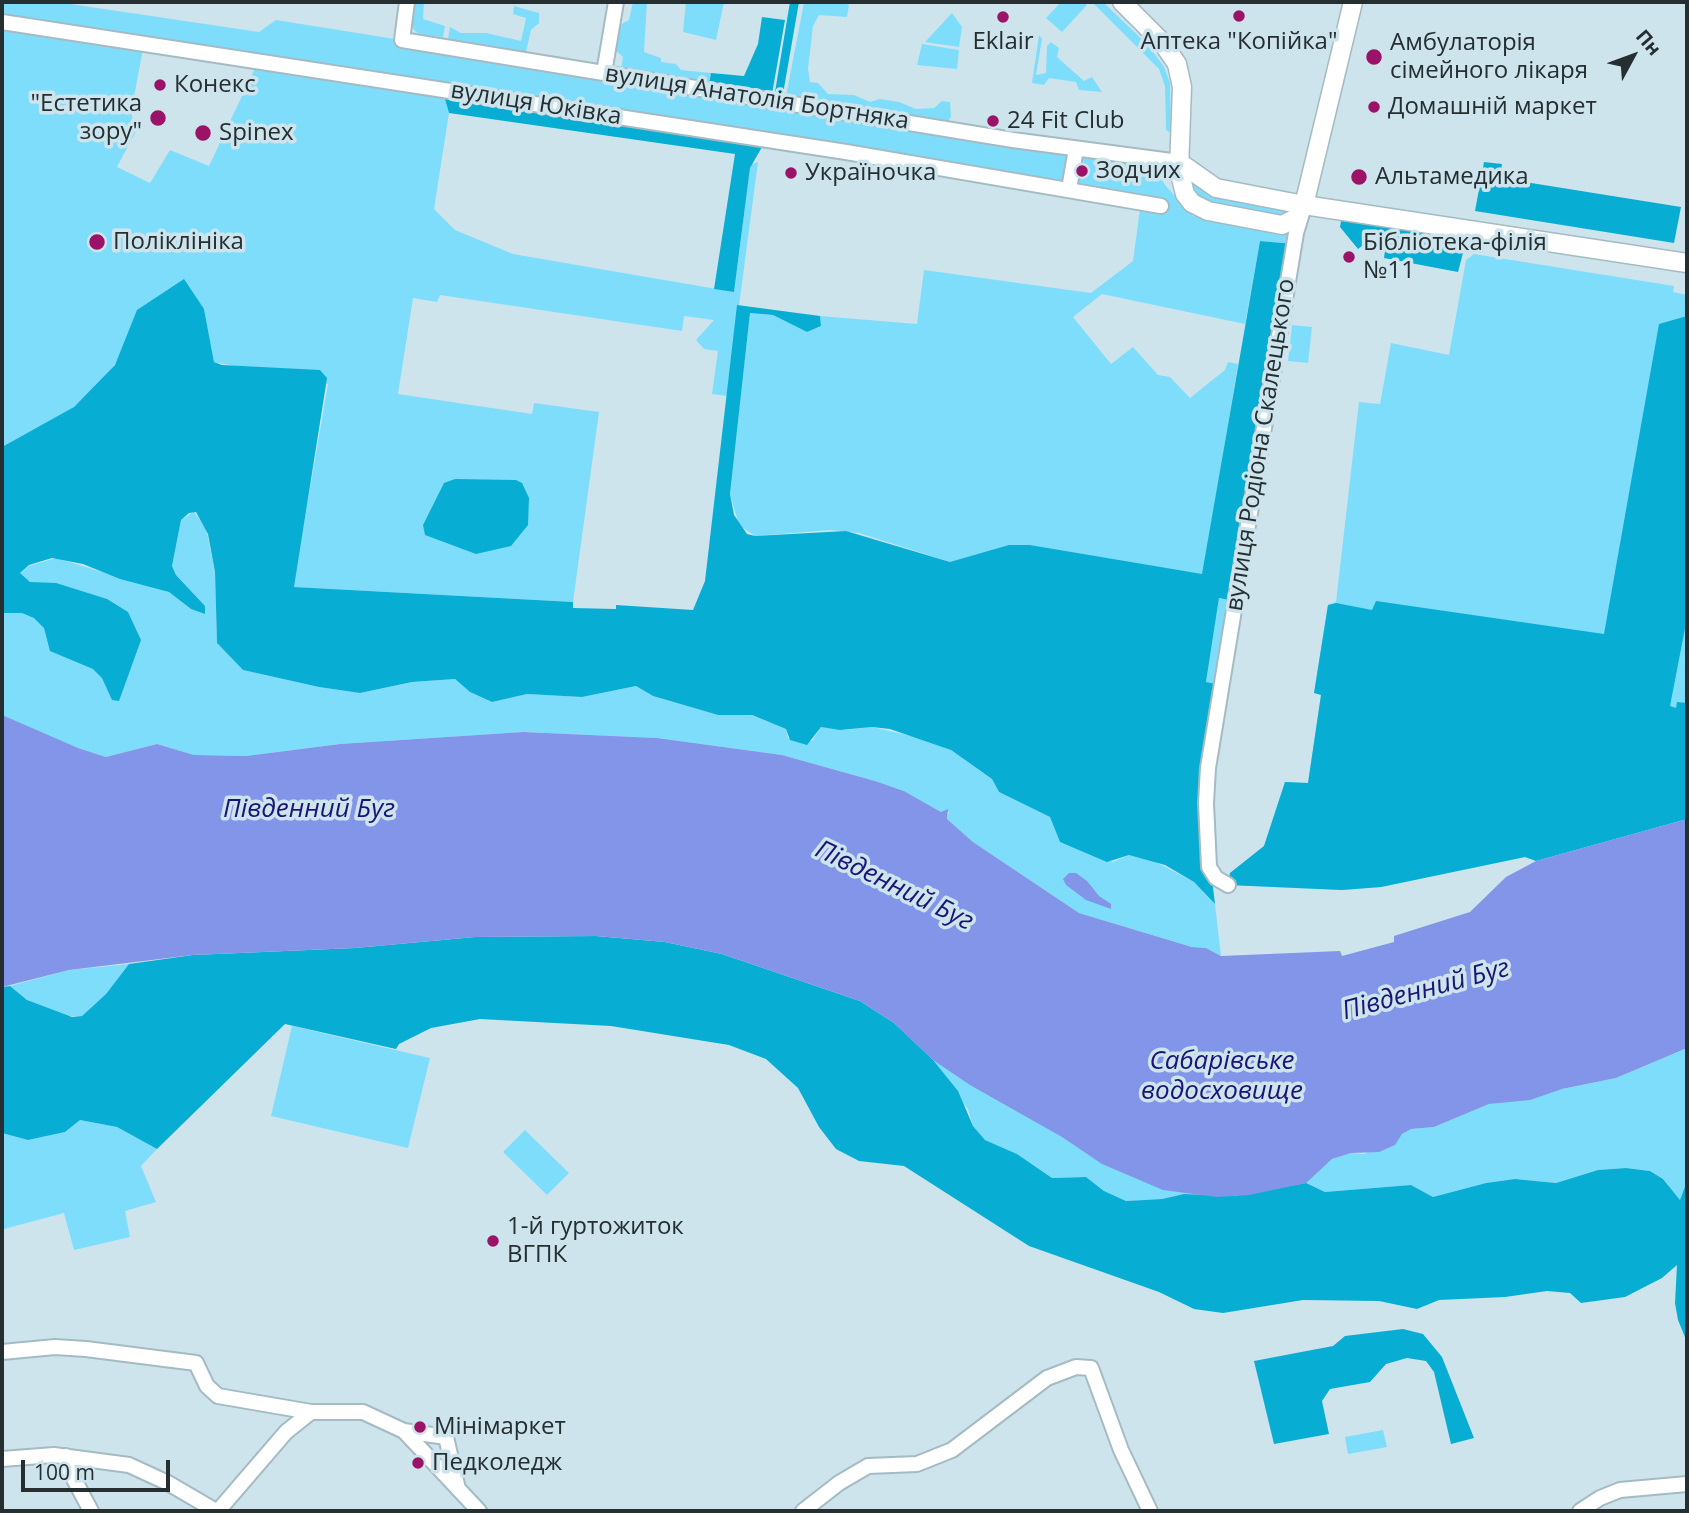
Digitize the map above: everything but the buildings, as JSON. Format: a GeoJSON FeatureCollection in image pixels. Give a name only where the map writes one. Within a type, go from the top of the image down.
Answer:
{"type":"FeatureCollection","features":[{"type":"Feature","properties":{"kind":"main road"},"geometry":{"type":"LineString","coordinates":[[1122,2],[1162,42],[1177,64],[1182,87],[1180,183],[1192,203],[1208,211],[1282,225],[1296,218],[1304,205]]}},
{"type":"Feature","properties":{"kind":"main road","name":"вулиця Родіона Скалецького"},"geometry":{"type":"LineString","coordinates":[[1304,205],[1353,2]]}},
{"type":"Feature","properties":{"kind":"main road"},"geometry":{"type":"LineString","coordinates":[[1179,162],[1216,188],[1304,205],[1687,262]]}},
{"type":"Feature","properties":{"kind":"street","name":"вулиця Анатолія Бортняка"},"geometry":{"type":"LineString","coordinates":[[407,2],[402,40],[1076,149],[1179,162]]}},
{"type":"Feature","properties":{"kind":"street"},"geometry":{"type":"LineString","coordinates":[[604,73],[616,2]]}},
{"type":"Feature","properties":{"kind":"street","name":"вулиця Юківка"},"geometry":{"type":"LineString","coordinates":[[2,22],[1161,205]]}},
{"type":"Feature","properties":{"kind":"street"},"geometry":{"type":"LineString","coordinates":[[1069,189],[1076,149]]}},
{"type":"Feature","properties":{"kind":"street","name":"вулиця Родіона Скалецького"},"geometry":{"type":"LineString","coordinates":[[1228,885],[1216,878],[1209,867],[1206,803],[1208,768],[1296,233],[1304,205]]}},
{"type":"Feature","properties":{"kind":"street"},"geometry":{"type":"LineString","coordinates":[[2,1352],[55,1347],[196,1363],[207,1386],[218,1396],[311,1412],[363,1412],[404,1431],[446,1437],[458,1489]]}},
{"type":"Feature","properties":{"kind":"street"},"geometry":{"type":"LineString","coordinates":[[803,1511],[852,1474],[868,1466],[917,1464],[952,1450],[1047,1378],[1076,1367],[1091,1368],[1121,1450],[1150,1511]]}},
{"type":"Feature","properties":{"kind":"street"},"geometry":{"type":"LineString","coordinates":[[2,1460],[29,1455],[66,1456],[129,1465],[169,1483],[217,1511],[286,1432],[311,1412]]}},
{"type":"Feature","properties":{"kind":"street"},"geometry":{"type":"LineString","coordinates":[[404,1431],[479,1511]]}},
{"type":"Feature","properties":{"kind":"street"},"geometry":{"type":"LineString","coordinates":[[66,1456],[68,1468],[90,1511]]}},
{"type":"Feature","properties":{"kind":"street"},"geometry":{"type":"LineString","coordinates":[[1580,1511],[1600,1498],[1620,1490],[1687,1483]]}},
{"type":"Feature","properties":{"kind":"shaded area"},"geometry":{"type":"Polygon","coordinates":[[[2,2],[57,2],[259,32],[276,20],[1151,160],[1165,185],[1193,216],[1296,233],[1294,244],[1260,241],[1245,324],[1102,294],[1073,317],[1111,364],[1133,347],[1158,375],[1170,377],[1190,398],[1225,370],[1228,362],[1238,364],[1203,575],[1030,545],[950,562],[859,533],[831,530],[755,536],[739,525],[730,494],[750,313],[773,315],[807,332],[821,326],[820,316],[917,324],[924,270],[1091,293],[1133,261],[1141,202],[442,90],[449,113],[434,209],[455,230],[513,254],[734,292],[750,168],[758,162],[727,396],[712,394],[718,351],[704,349],[696,340],[714,320],[684,316],[682,331],[440,295],[437,302],[413,298],[398,394],[532,414],[534,403],[599,412],[573,602],[293,587],[328,384],[214,362],[204,309],[119,358],[107,376],[69,411],[2,447],[2,2]],[[144,44],[131,112],[136,131],[117,167],[150,183],[170,150],[209,166],[258,62],[144,44]]]}},
{"type":"Feature","properties":{"kind":"shaded area"},"geometry":{"type":"Polygon","coordinates":[[[414,2],[424,2],[423,19],[445,26],[443,37],[420,35],[414,30],[411,24],[414,2]]]}},
{"type":"Feature","properties":{"kind":"shaded area"},"geometry":{"type":"Polygon","coordinates":[[[633,2],[647,2],[644,52],[661,58],[661,62],[676,64],[681,70],[711,73],[709,84],[621,70],[623,57],[615,50],[618,26],[629,20],[633,2]]]}},
{"type":"Feature","properties":{"kind":"shaded area"},"geometry":{"type":"Polygon","coordinates":[[[686,2],[724,2],[716,40],[683,32],[686,2]]]}},
{"type":"Feature","properties":{"kind":"shaded area"},"geometry":{"type":"Polygon","coordinates":[[[790,2],[799,2],[783,94],[775,92],[790,2]]]}},
{"type":"Feature","properties":{"kind":"shaded area"},"geometry":{"type":"Polygon","coordinates":[[[841,2],[849,5],[847,17],[819,15],[813,26],[808,69],[810,82],[818,83],[828,94],[854,95],[870,102],[880,99],[899,102],[916,109],[934,108],[942,101],[950,102],[951,117],[948,121],[786,96],[804,3],[841,2]]]}},
{"type":"Feature","properties":{"kind":"shaded area"},"geometry":{"type":"Polygon","coordinates":[[[1061,2],[1083,2],[1087,5],[1062,32],[1046,18],[1061,2]]]}},
{"type":"Feature","properties":{"kind":"shaded area"},"geometry":{"type":"Polygon","coordinates":[[[1092,2],[1103,2],[1149,46],[1164,67],[1170,83],[1171,133],[1166,130],[1165,86],[1159,69],[1092,2]]]}},
{"type":"Feature","properties":{"kind":"shaded area"},"geometry":{"type":"Polygon","coordinates":[[[514,6],[539,13],[539,23],[531,30],[526,52],[448,39],[450,27],[461,33],[486,33],[521,41],[526,18],[513,14],[514,6]]]}},
{"type":"Feature","properties":{"kind":"shaded area"},"geometry":{"type":"Polygon","coordinates":[[[952,13],[962,27],[959,47],[925,42],[952,13]]]}},
{"type":"Feature","properties":{"kind":"shaded area"},"geometry":{"type":"Polygon","coordinates":[[[762,17],[785,20],[772,94],[709,84],[711,73],[744,76],[758,44],[762,17]]]}},
{"type":"Feature","properties":{"kind":"shaded area"},"geometry":{"type":"Polygon","coordinates":[[[1039,35],[1042,39],[1036,75],[1046,73],[1047,46],[1051,42],[1059,48],[1057,57],[1084,81],[1092,77],[1102,92],[1079,90],[1076,82],[1049,78],[1044,85],[1032,83],[1039,35]]]}},
{"type":"Feature","properties":{"kind":"shaded area"},"geometry":{"type":"Polygon","coordinates":[[[922,44],[959,50],[957,69],[917,65],[922,44]]]}},
{"type":"Feature","properties":{"kind":"shaded area"},"geometry":{"type":"Polygon","coordinates":[[[442,89],[766,140],[750,168],[734,292],[714,289],[735,154],[449,113],[442,89]]]}},
{"type":"Feature","properties":{"kind":"shaded area"},"geometry":{"type":"Polygon","coordinates":[[[1484,162],[1502,164],[1500,178],[1681,207],[1674,243],[1475,211],[1484,162]]]}},
{"type":"Feature","properties":{"kind":"shaded area"},"geometry":{"type":"Polygon","coordinates":[[[1190,181],[1285,204],[1283,218],[1217,207],[1196,196],[1190,181]]]}},
{"type":"Feature","properties":{"kind":"shaded area"},"geometry":{"type":"Polygon","coordinates":[[[1343,211],[1469,230],[1458,272],[1384,258],[1385,250],[1362,246],[1358,249],[1340,227],[1343,211]]]}},
{"type":"Feature","properties":{"kind":"shaded area"},"geometry":{"type":"Polygon","coordinates":[[[1260,241],[1294,244],[1235,601],[1219,598],[1206,682],[1222,685],[1208,768],[1211,871],[1215,904],[1194,882],[1165,865],[1129,855],[1107,862],[1060,842],[1050,817],[999,792],[992,779],[951,750],[890,729],[872,727],[840,730],[821,727],[807,745],[790,740],[786,729],[752,715],[718,715],[653,696],[636,686],[582,697],[527,694],[492,702],[470,692],[455,679],[412,682],[360,693],[243,670],[217,643],[215,572],[208,534],[196,512],[189,513],[181,520],[172,566],[176,575],[205,606],[205,614],[191,609],[169,592],[120,579],[83,564],[52,558],[29,565],[20,573],[30,582],[56,583],[107,599],[128,612],[141,640],[119,701],[112,700],[102,678],[93,669],[50,651],[44,628],[34,618],[22,613],[2,613],[2,447],[74,407],[115,365],[137,310],[184,279],[204,309],[214,362],[222,365],[320,370],[327,378],[294,587],[573,602],[573,608],[616,609],[616,605],[693,610],[705,581],[737,305],[820,316],[821,326],[807,332],[773,315],[750,313],[730,494],[734,515],[747,534],[755,536],[846,531],[950,562],[1009,545],[1030,545],[1202,574],[1260,241]]]}},
{"type":"Feature","properties":{"kind":"shaded area"},"geometry":{"type":"Polygon","coordinates":[[[1474,254],[1674,286],[1673,292],[1687,295],[1687,819],[1536,861],[1525,857],[1381,887],[1342,890],[1228,885],[1230,873],[1264,846],[1285,782],[1308,783],[1321,695],[1314,693],[1328,605],[1336,602],[1359,402],[1380,404],[1391,343],[1449,355],[1466,260],[1474,254]]]}},
{"type":"Feature","properties":{"kind":"shaded area"},"geometry":{"type":"Polygon","coordinates":[[[1687,316],[1687,618],[1670,706],[1676,708],[1677,702],[1687,703],[1687,819],[1536,861],[1525,857],[1381,887],[1342,890],[1228,885],[1230,873],[1264,846],[1285,782],[1308,783],[1321,695],[1314,693],[1328,605],[1336,603],[1372,610],[1376,601],[1604,634],[1659,324],[1687,316]]]}},
{"type":"Feature","properties":{"kind":"shaded area"},"geometry":{"type":"Polygon","coordinates":[[[1292,325],[1312,327],[1308,363],[1288,361],[1292,325]]]}},
{"type":"Feature","properties":{"kind":"shaded area"},"geometry":{"type":"Polygon","coordinates":[[[455,479],[516,480],[522,483],[529,498],[528,525],[511,546],[476,554],[425,535],[423,525],[444,483],[455,479]]]}},
{"type":"Feature","properties":{"kind":"shaded area"},"geometry":{"type":"Polygon","coordinates":[[[194,512],[206,528],[215,572],[217,643],[243,670],[360,693],[412,682],[455,679],[470,692],[492,702],[527,694],[582,697],[636,686],[653,696],[718,715],[751,715],[786,729],[788,738],[812,741],[821,727],[846,730],[872,727],[924,739],[951,750],[992,779],[999,792],[1050,817],[1060,842],[1113,862],[1129,855],[1152,860],[1194,882],[1215,904],[1221,956],[1206,948],[1192,947],[1079,913],[973,842],[947,819],[949,812],[941,812],[904,791],[875,781],[782,755],[657,738],[523,732],[340,744],[246,756],[194,755],[157,744],[106,757],[78,748],[2,746],[2,592],[25,579],[20,573],[29,566],[56,558],[169,592],[191,609],[205,614],[205,606],[176,575],[172,566],[181,520],[194,512]]]}},
{"type":"Feature","properties":{"kind":"shaded area"},"geometry":{"type":"Polygon","coordinates":[[[1219,598],[1235,601],[1222,685],[1206,682],[1219,598]]]}},
{"type":"Feature","properties":{"kind":"shaded area"},"geometry":{"type":"Polygon","coordinates":[[[596,936],[665,942],[722,954],[860,1001],[894,1023],[933,1060],[958,1091],[973,1126],[985,1140],[1017,1154],[1052,1178],[1086,1177],[1104,1191],[1126,1201],[1162,1199],[1184,1194],[1234,1196],[1306,1183],[1325,1192],[1411,1185],[1433,1197],[1486,1183],[1515,1179],[1556,1183],[1598,1170],[1626,1168],[1650,1171],[1663,1179],[1680,1200],[1687,1181],[1687,1342],[1678,1320],[1675,1303],[1677,1265],[1662,1278],[1625,1297],[1581,1303],[1570,1293],[1547,1291],[1505,1297],[1439,1300],[1417,1309],[1379,1301],[1303,1300],[1223,1313],[1194,1309],[1159,1292],[1029,1246],[904,1166],[859,1161],[836,1149],[819,1127],[798,1088],[766,1059],[729,1045],[611,1026],[480,1019],[431,1028],[399,1044],[396,1049],[285,1024],[157,1149],[117,1127],[80,1120],[65,1132],[28,1140],[2,1133],[2,987],[10,986],[27,1000],[72,1017],[82,1016],[106,994],[129,964],[193,955],[355,948],[475,937],[596,936]]]}},
{"type":"Feature","properties":{"kind":"shaded area"},"geometry":{"type":"Polygon","coordinates":[[[129,964],[106,994],[82,1016],[62,1016],[27,1000],[10,986],[69,970],[129,964]]]}},
{"type":"Feature","properties":{"kind":"shaded area"},"geometry":{"type":"Polygon","coordinates":[[[894,1023],[1318,1170],[1332,1159],[1351,1153],[1364,1154],[1411,1129],[1434,1127],[1489,1104],[1616,1078],[1687,1048],[1687,1181],[1680,1200],[1663,1179],[1650,1171],[1626,1168],[1598,1170],[1556,1183],[1515,1179],[1486,1183],[1433,1197],[1411,1185],[1325,1192],[1306,1183],[1249,1195],[1184,1194],[1162,1199],[1126,1201],[1104,1191],[1086,1177],[1052,1178],[1017,1154],[985,1140],[973,1126],[968,1109],[894,1023]]]}},
{"type":"Feature","properties":{"kind":"shaded area"},"geometry":{"type":"Polygon","coordinates":[[[292,1026],[430,1058],[408,1148],[271,1116],[292,1026]]]}},
{"type":"Feature","properties":{"kind":"shaded area"},"geometry":{"type":"Polygon","coordinates":[[[80,1120],[117,1127],[157,1149],[141,1166],[156,1202],[125,1211],[130,1237],[74,1250],[64,1213],[4,1229],[2,1133],[28,1140],[65,1132],[80,1120]]]}},
{"type":"Feature","properties":{"kind":"shaded area"},"geometry":{"type":"Polygon","coordinates":[[[525,1130],[569,1173],[547,1195],[503,1152],[525,1130]]]}},
{"type":"Feature","properties":{"kind":"shaded area"},"geometry":{"type":"Polygon","coordinates":[[[1403,1329],[1423,1334],[1442,1357],[1474,1438],[1451,1444],[1434,1372],[1426,1361],[1407,1358],[1386,1364],[1370,1382],[1330,1389],[1322,1401],[1329,1434],[1274,1444],[1254,1361],[1333,1346],[1345,1336],[1403,1329]]]}},
{"type":"Feature","properties":{"kind":"shaded area"},"geometry":{"type":"Polygon","coordinates":[[[1383,1430],[1387,1447],[1348,1454],[1345,1437],[1383,1430]]]}},
{"type":"Feature","properties":{"kind":"water","name":"Сабарівське водосховище"},"geometry":{"type":"Polygon","coordinates":[[[2,715],[78,748],[106,757],[157,744],[194,755],[246,756],[340,744],[523,732],[657,738],[782,755],[904,791],[941,812],[948,809],[947,819],[973,842],[1079,913],[1192,947],[1206,948],[1221,956],[1340,951],[1342,956],[1394,942],[1394,936],[1470,912],[1506,877],[1536,861],[1687,819],[1687,1048],[1616,1078],[1562,1089],[1530,1100],[1489,1104],[1434,1127],[1411,1129],[1402,1134],[1395,1145],[1379,1152],[1351,1153],[1332,1159],[1306,1183],[1249,1195],[1217,1197],[1163,1190],[1102,1164],[1062,1137],[970,1085],[933,1060],[894,1023],[860,1001],[722,954],[665,942],[596,936],[475,937],[355,948],[193,955],[69,970],[2,987],[2,715]]]}},
{"type":"Feature","properties":{"kind":"water"},"geometry":{"type":"Polygon","coordinates":[[[1069,873],[1076,873],[1087,881],[1099,896],[1111,904],[1111,909],[1086,900],[1066,885],[1063,879],[1069,873]]]}},
{"type":"Feature","properties":{"kind":"place","name":"Аптека \"Копійка\""},"geometry":{"type":"Point","coordinates":[1239,16]}},
{"type":"Feature","properties":{"kind":"place","name":"Eklair"},"geometry":{"type":"Point","coordinates":[1003,17]}},
{"type":"Feature","properties":{"kind":"place","name":"Амбулаторія сімейного лікаря"},"geometry":{"type":"Point","coordinates":[1374,57]}},
{"type":"Feature","properties":{"kind":"place","name":"Конекс"},"geometry":{"type":"Point","coordinates":[160,85]}},
{"type":"Feature","properties":{"kind":"place","name":"Домашній маркет"},"geometry":{"type":"Point","coordinates":[1374,107]}},
{"type":"Feature","properties":{"kind":"place","name":"\"Естетика зору\""},"geometry":{"type":"Point","coordinates":[158,118]}},
{"type":"Feature","properties":{"kind":"place","name":"24 Fit Club"},"geometry":{"type":"Point","coordinates":[993,121]}},
{"type":"Feature","properties":{"kind":"place","name":"Spinex"},"geometry":{"type":"Point","coordinates":[203,133]}},
{"type":"Feature","properties":{"kind":"place","name":"Зодчих"},"geometry":{"type":"Point","coordinates":[1082,171]}},
{"type":"Feature","properties":{"kind":"place","name":"Україночка"},"geometry":{"type":"Point","coordinates":[791,173]}},
{"type":"Feature","properties":{"kind":"place","name":"Альтамедика"},"geometry":{"type":"Point","coordinates":[1359,177]}},
{"type":"Feature","properties":{"kind":"place","name":"Поліклініка"},"geometry":{"type":"Point","coordinates":[97,242]}},
{"type":"Feature","properties":{"kind":"place","name":"Бібліотека-філія №11"},"geometry":{"type":"Point","coordinates":[1349,257]}},
{"type":"Feature","properties":{"kind":"place","name":"1-й гуртожиток ВГПК"},"geometry":{"type":"Point","coordinates":[493,1241]}},
{"type":"Feature","properties":{"kind":"place","name":"Мінімаркет"},"geometry":{"type":"Point","coordinates":[420,1427]}},
{"type":"Feature","properties":{"kind":"place","name":"Педколедж"},"geometry":{"type":"Point","coordinates":[418,1463]}},
{"type":"Feature","properties":{"kind":"water label","name":"Південний Буг"},"geometry":{"type":"Point","coordinates":[309,810]}},
{"type":"Feature","properties":{"kind":"water label","name":"Південний Буг"},"geometry":{"type":"Point","coordinates":[894,886]}},
{"type":"Feature","properties":{"kind":"water label","name":"Південний Буг"},"geometry":{"type":"Point","coordinates":[1426,990]}}]}
